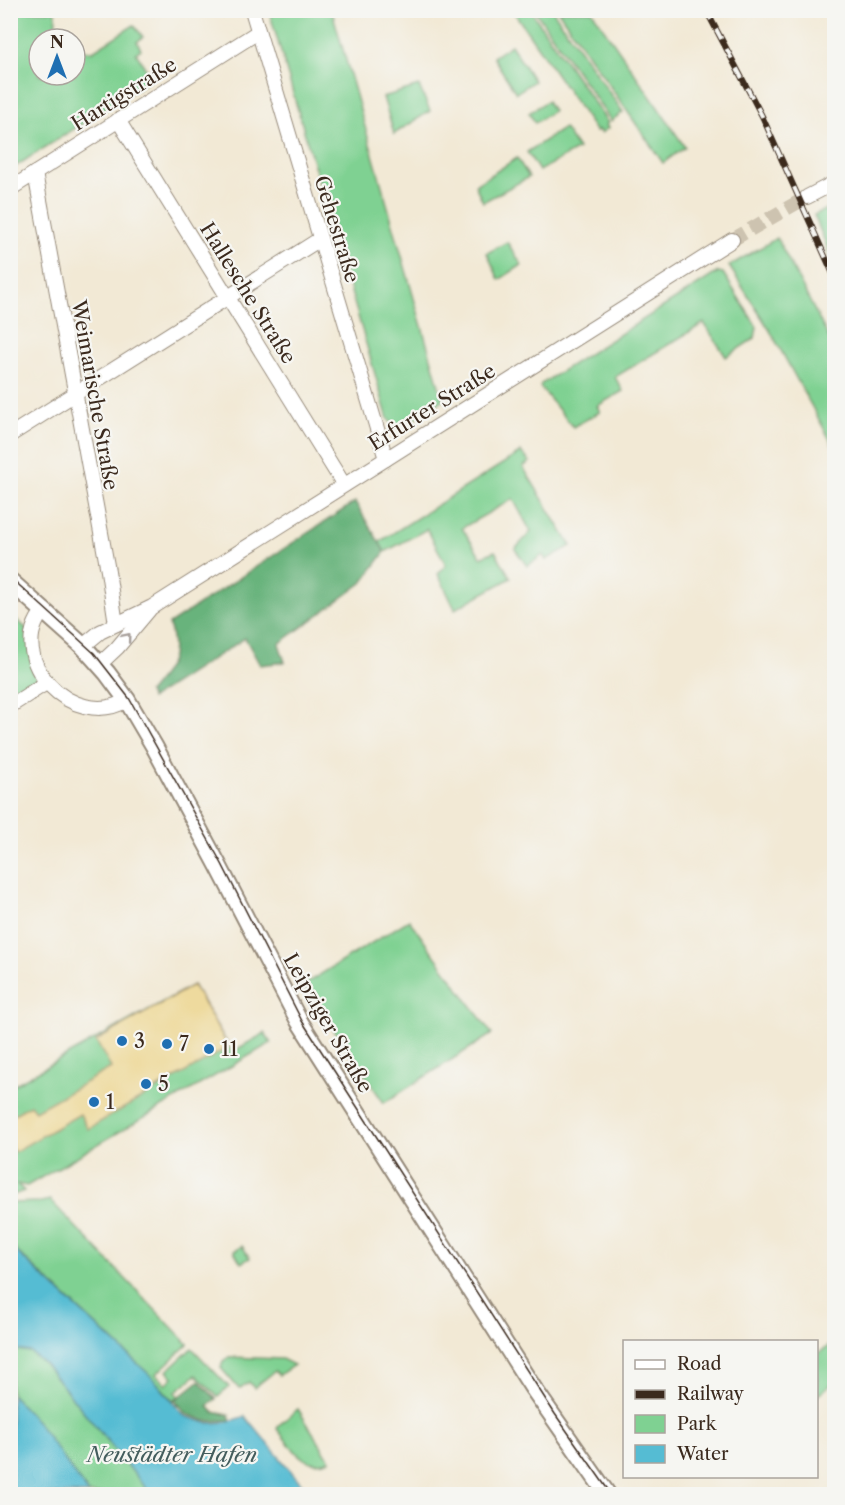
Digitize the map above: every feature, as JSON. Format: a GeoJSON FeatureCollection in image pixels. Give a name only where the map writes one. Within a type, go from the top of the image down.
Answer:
{"type":"FeatureCollection","features":[{"type":"Feature","properties":{"kind":"main road","name":"Leipziger Straße"},"geometry":{"type":"LineString","coordinates":[[10,581],[83,646],[100,664],[127,700],[219,865],[299,1021],[533,1388],[607,1494]]}},
{"type":"Feature","properties":{"kind":"street","name":"Gehestraße"},"geometry":{"type":"LineString","coordinates":[[252,10],[386,459]]}},
{"type":"Feature","properties":{"kind":"street","name":"Hartigstraße"},"geometry":{"type":"LineString","coordinates":[[10,189],[258,32]]}},
{"type":"Feature","properties":{"kind":"street","name":"Hallesche Straße"},"geometry":{"type":"LineString","coordinates":[[118,120],[344,485]]}},
{"type":"Feature","properties":{"kind":"street","name":"Weimarische Straße"},"geometry":{"type":"LineString","coordinates":[[35,173],[116,624]]}},
{"type":"Feature","properties":{"kind":"street"},"geometry":{"type":"LineString","coordinates":[[807,197],[834,183]]}},
{"type":"Feature","properties":{"kind":"street"},"geometry":{"type":"LineString","coordinates":[[10,435],[320,239]]}},
{"type":"Feature","properties":{"kind":"street","name":"Erfurter Straße"},"geometry":{"type":"LineString","coordinates":[[83,646],[100,632],[152,606],[732,240]]}},
{"type":"Feature","properties":{"kind":"street","name":"Erfurter Straße"},"geometry":{"type":"LineString","coordinates":[[100,664],[117,648],[152,606]]}},
{"type":"Feature","properties":{"kind":"street"},"geometry":{"type":"LineString","coordinates":[[44,610],[38,619],[32,642],[38,670],[46,683],[61,697],[83,706],[104,708],[127,700]]}},
{"type":"Feature","properties":{"kind":"street"},"geometry":{"type":"LineString","coordinates":[[10,706],[46,683]]}},
{"type":"Feature","properties":{"kind":"green space"},"geometry":{"type":"Polygon","coordinates":[[[10,11],[52,11],[56,13],[55,27],[27,27],[27,87],[87,87],[87,51],[93,51],[134,25],[143,37],[137,42],[141,49],[136,53],[152,79],[13,168],[10,165],[10,11]]]}},
{"type":"Feature","properties":{"kind":"green space"},"geometry":{"type":"Polygon","coordinates":[[[269,11],[332,11],[443,400],[403,426],[393,425],[388,419],[269,11]]]}},
{"type":"Feature","properties":{"kind":"green space"},"geometry":{"type":"Polygon","coordinates":[[[463,11],[490,11],[491,13],[469,20],[463,11]]]}},
{"type":"Feature","properties":{"kind":"green space"},"geometry":{"type":"Polygon","coordinates":[[[513,11],[531,11],[608,123],[606,125],[608,128],[601,133],[599,130],[596,132],[513,11]]]}},
{"type":"Feature","properties":{"kind":"green space"},"geometry":{"type":"Polygon","coordinates":[[[535,11],[553,11],[623,112],[611,121],[535,11]]]}},
{"type":"Feature","properties":{"kind":"green space"},"geometry":{"type":"Polygon","coordinates":[[[558,11],[592,11],[685,147],[663,163],[558,11]]]}},
{"type":"Feature","properties":{"kind":"green space"},"geometry":{"type":"Polygon","coordinates":[[[511,45],[534,81],[516,93],[493,57],[511,45]]]}},
{"type":"Feature","properties":{"kind":"green space"},"geometry":{"type":"Polygon","coordinates":[[[419,86],[430,111],[394,134],[383,97],[419,86]]]}},
{"type":"Feature","properties":{"kind":"green space"},"geometry":{"type":"Polygon","coordinates":[[[547,101],[553,111],[535,123],[529,113],[547,101]]]}},
{"type":"Feature","properties":{"kind":"green space"},"geometry":{"type":"Polygon","coordinates":[[[564,128],[578,149],[539,171],[527,152],[564,128]]]}},
{"type":"Feature","properties":{"kind":"green space"},"geometry":{"type":"Polygon","coordinates":[[[517,158],[529,177],[483,202],[475,185],[517,158]]]}},
{"type":"Feature","properties":{"kind":"green space"},"geometry":{"type":"Polygon","coordinates":[[[830,207],[834,214],[834,264],[814,215],[830,207]]]}},
{"type":"Feature","properties":{"kind":"green space"},"geometry":{"type":"Polygon","coordinates":[[[777,238],[834,348],[834,447],[769,329],[729,266],[777,238]]]}},
{"type":"Feature","properties":{"kind":"green space"},"geometry":{"type":"Polygon","coordinates":[[[507,242],[522,265],[499,280],[487,253],[507,242]]]}},
{"type":"Feature","properties":{"kind":"green space"},"geometry":{"type":"Polygon","coordinates":[[[718,272],[723,273],[757,327],[755,338],[726,357],[704,323],[615,377],[623,391],[597,406],[600,412],[573,427],[540,387],[541,384],[718,272]]]}},
{"type":"Feature","properties":{"kind":"green space"},"geometry":{"type":"Polygon","coordinates":[[[521,452],[530,462],[523,467],[571,546],[546,560],[543,555],[527,566],[515,549],[531,532],[513,499],[462,528],[481,557],[495,551],[511,578],[455,609],[438,574],[446,565],[427,529],[385,552],[379,542],[521,452]]]}},
{"type":"Feature","properties":{"kind":"green space"},"geometry":{"type":"Polygon","coordinates":[[[355,502],[385,552],[362,583],[279,644],[285,662],[260,665],[245,638],[151,699],[148,693],[167,669],[172,654],[169,624],[355,502]]]}},
{"type":"Feature","properties":{"kind":"green space"},"geometry":{"type":"Polygon","coordinates":[[[10,614],[27,629],[37,678],[11,695],[10,614]]]}},
{"type":"Feature","properties":{"kind":"green space"},"geometry":{"type":"Polygon","coordinates":[[[409,920],[492,1034],[384,1103],[303,985],[409,920]]]}},
{"type":"Feature","properties":{"kind":"green space"},"geometry":{"type":"Polygon","coordinates":[[[193,985],[232,1052],[265,1033],[271,1043],[27,1186],[17,1184],[24,1191],[11,1196],[10,1087],[193,985]]]}},
{"type":"Feature","properties":{"kind":"green space"},"geometry":{"type":"Polygon","coordinates":[[[50,1200],[188,1344],[156,1374],[166,1384],[173,1377],[167,1371],[192,1348],[229,1387],[218,1397],[196,1375],[175,1392],[179,1397],[173,1401],[152,1377],[11,1246],[10,1203],[50,1200]]]}},
{"type":"Feature","properties":{"kind":"green space"},"geometry":{"type":"Polygon","coordinates":[[[242,1246],[250,1258],[241,1263],[234,1251],[242,1246]]]}},
{"type":"Feature","properties":{"kind":"green space"},"geometry":{"type":"Polygon","coordinates":[[[834,1344],[834,1382],[818,1395],[818,1353],[834,1344]]]}},
{"type":"Feature","properties":{"kind":"green space"},"geometry":{"type":"Polygon","coordinates":[[[12,1348],[30,1352],[44,1363],[151,1494],[89,1494],[38,1423],[11,1394],[12,1348]]]}},
{"type":"Feature","properties":{"kind":"green space"},"geometry":{"type":"Polygon","coordinates":[[[229,1357],[282,1359],[294,1365],[279,1375],[275,1371],[254,1388],[249,1382],[239,1389],[221,1368],[223,1361],[229,1357]]]}},
{"type":"Feature","properties":{"kind":"green space"},"geometry":{"type":"Polygon","coordinates":[[[199,1381],[216,1399],[208,1406],[213,1412],[229,1415],[231,1420],[206,1421],[187,1414],[175,1400],[199,1381]]]}},
{"type":"Feature","properties":{"kind":"green space"},"geometry":{"type":"Polygon","coordinates":[[[298,1409],[330,1460],[321,1463],[306,1460],[294,1450],[277,1429],[298,1409]]]}},
{"type":"Feature","properties":{"kind":"sand"},"geometry":{"type":"Polygon","coordinates":[[[193,985],[229,1047],[88,1129],[80,1114],[14,1152],[11,1147],[11,1116],[30,1105],[35,1111],[111,1068],[96,1041],[193,985]]]}},
{"type":"Feature","properties":{"kind":"water","name":"Neustädter Hafen"},"geometry":{"type":"Polygon","coordinates":[[[10,1246],[152,1377],[185,1416],[207,1423],[227,1422],[245,1416],[310,1494],[151,1494],[44,1363],[30,1352],[11,1349],[10,1246]]]}},
{"type":"Feature","properties":{"kind":"water"},"geometry":{"type":"Polygon","coordinates":[[[11,1394],[38,1423],[89,1494],[11,1494],[11,1394]]]}},
{"type":"Feature","properties":{"kind":"tunnel"},"geometry":{"type":"LineString","coordinates":[[732,240],[807,197]]}},
{"type":"Feature","properties":{"kind":"tram line"},"geometry":{"type":"LineString","coordinates":[[10,577],[94,653],[129,698],[222,864],[302,1021],[555,1414],[611,1494]]}},
{"type":"Feature","properties":{"kind":"railway"},"geometry":{"type":"LineString","coordinates":[[706,10],[762,116],[834,276]]}},
{"type":"Feature","properties":{"kind":"place","name":"3"},"geometry":{"type":"Point","coordinates":[122,1041]}},
{"type":"Feature","properties":{"kind":"place","name":"7"},"geometry":{"type":"Point","coordinates":[167,1044]}},
{"type":"Feature","properties":{"kind":"place","name":"11"},"geometry":{"type":"Point","coordinates":[209,1049]}},
{"type":"Feature","properties":{"kind":"place","name":"5"},"geometry":{"type":"Point","coordinates":[146,1084]}},
{"type":"Feature","properties":{"kind":"place","name":"1"},"geometry":{"type":"Point","coordinates":[94,1102]}}]}
